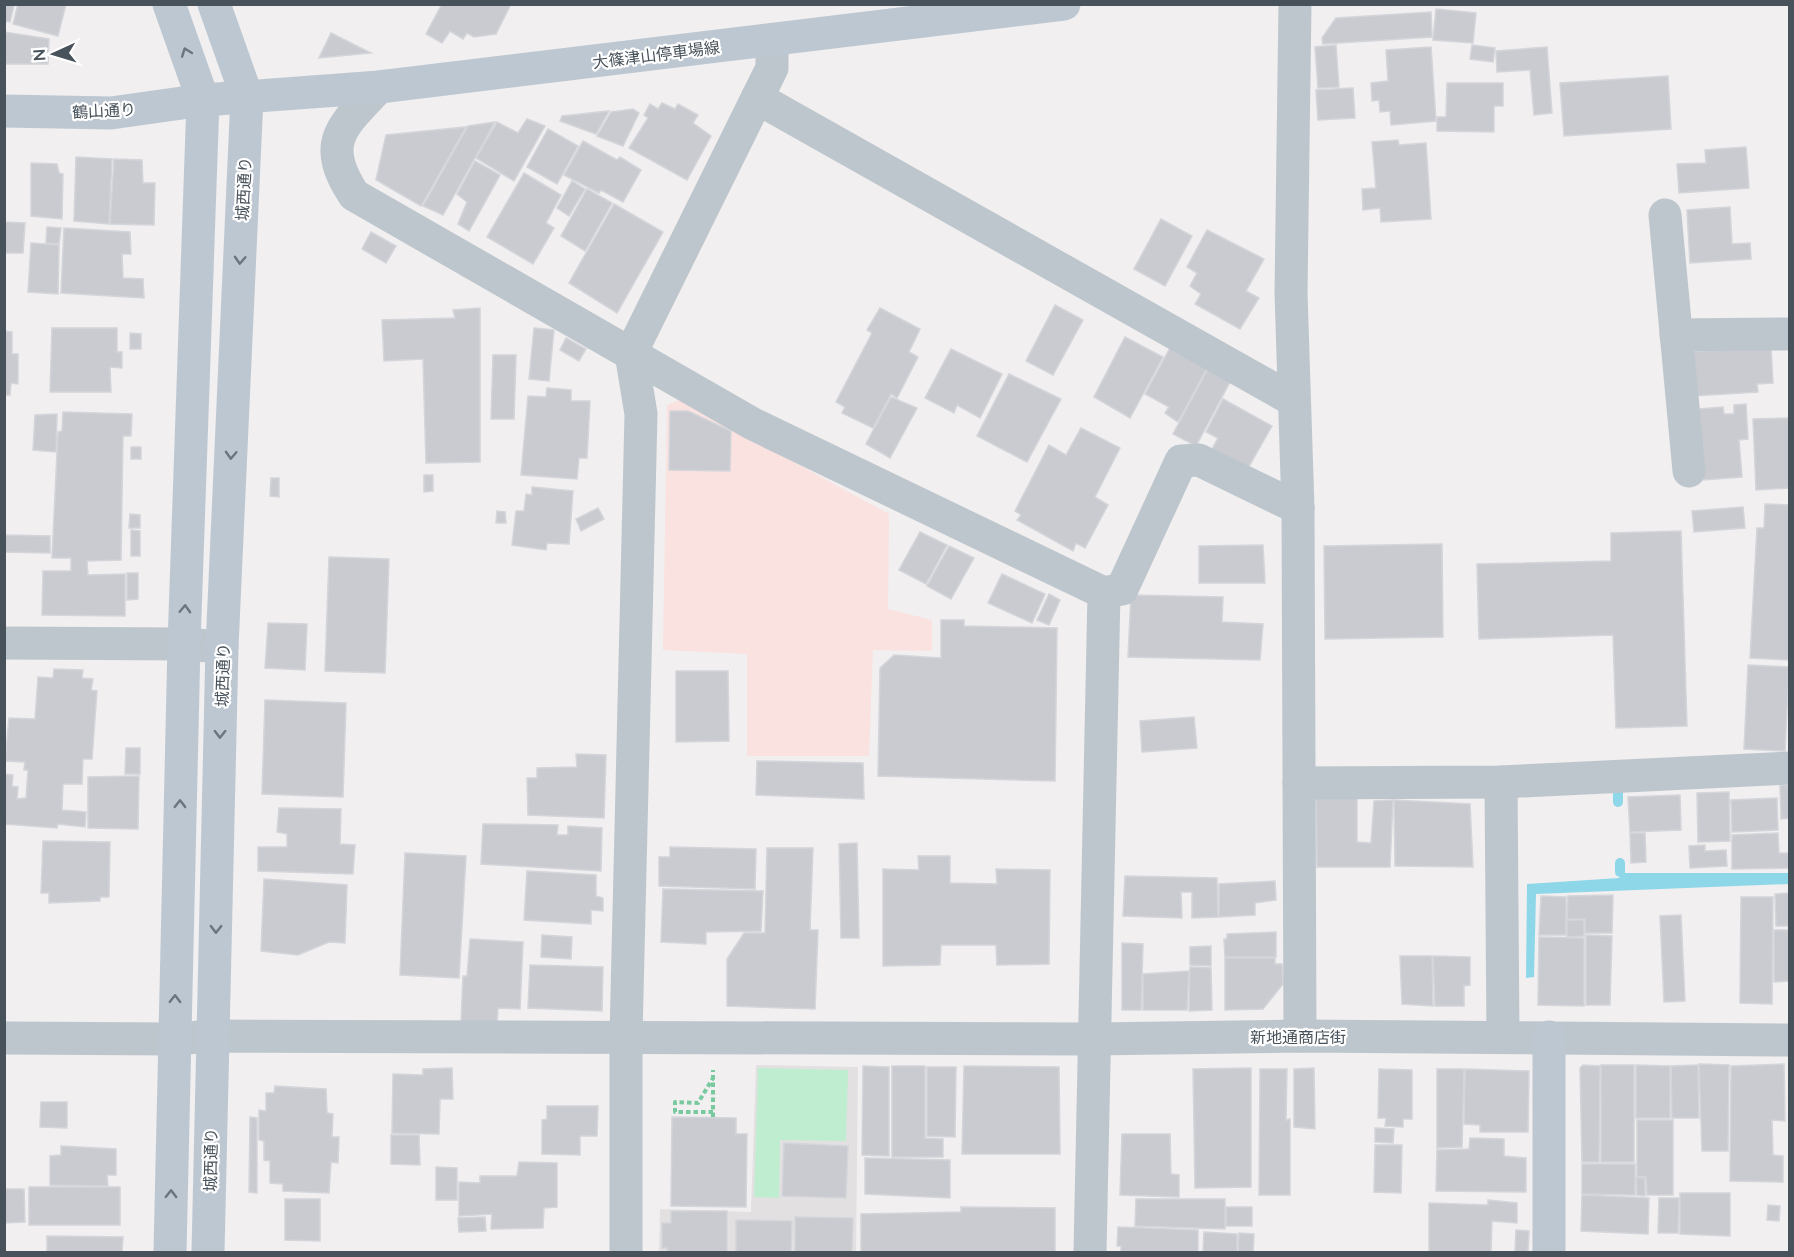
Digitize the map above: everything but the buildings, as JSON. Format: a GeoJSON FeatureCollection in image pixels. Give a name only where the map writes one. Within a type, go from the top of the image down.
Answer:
{"type":"FeatureCollection","features":[{"type":"Feature","properties":{"kind":"street"},"geometry":{"type":"LineString","coordinates":[[169,4],[203,100],[184,644],[170,1252]]}},
{"type":"Feature","properties":{"kind":"street"},"geometry":{"type":"LineString","coordinates":[[214,4],[247,97]]}},
{"type":"Feature","properties":{"kind":"street","name":"大篠津山停車場線"},"geometry":{"type":"LineString","coordinates":[[203,100],[379,87],[1064,4]]}},
{"type":"Feature","properties":{"kind":"street"},"geometry":{"type":"LineString","coordinates":[[1295,4],[1291,293],[1298,508],[1300,1036]]}},
{"type":"Feature","properties":{"kind":"street"},"geometry":{"type":"LineString","coordinates":[[626,1252],[627,1036],[641,414],[631,353],[772,68],[772,40]]}},
{"type":"Feature","properties":{"kind":"street"},"geometry":{"type":"LineString","coordinates":[[379,87],[346,123],[337,142],[339,173],[354,195],[753,424],[1104,593],[1122,589],[1181,461],[1199,460],[1298,508]]}},
{"type":"Feature","properties":{"kind":"street","name":"城西通り"},"geometry":{"type":"LineString","coordinates":[[208,1252],[222,647],[247,97]]}},
{"type":"Feature","properties":{"kind":"street"},"geometry":{"type":"LineString","coordinates":[[757,98],[1293,400]]}},
{"type":"Feature","properties":{"kind":"street","name":"鶴山通り"},"geometry":{"type":"LineString","coordinates":[[4,111],[111,113],[203,100]]}},
{"type":"Feature","properties":{"kind":"street"},"geometry":{"type":"LineString","coordinates":[[1665,215],[1689,471]]}},
{"type":"Feature","properties":{"kind":"street"},"geometry":{"type":"LineString","coordinates":[[1676,335],[1790,334]]}},
{"type":"Feature","properties":{"kind":"street"},"geometry":{"type":"LineString","coordinates":[[1090,1252],[1104,593]]}},
{"type":"Feature","properties":{"kind":"street"},"geometry":{"type":"LineString","coordinates":[[4,643],[184,644],[222,647]]}},
{"type":"Feature","properties":{"kind":"street"},"geometry":{"type":"LineString","coordinates":[[1299,783],[1501,782],[1790,768]]}},
{"type":"Feature","properties":{"kind":"street"},"geometry":{"type":"LineString","coordinates":[[1501,782],[1503,1036]]}},
{"type":"Feature","properties":{"kind":"street","name":"新地通商店街"},"geometry":{"type":"LineString","coordinates":[[4,1038],[627,1036],[1093,1039],[1549,1036]]}},
{"type":"Feature","properties":{"kind":"street"},"geometry":{"type":"LineString","coordinates":[[1549,1252],[1549,1036],[1790,1040]]}},
{"type":"Feature","properties":{"kind":"path"},"geometry":{"type":"LineString","coordinates":[[713,1077],[698,1103],[675,1102],[675,1112],[713,1115],[714,1060]]}},
{"type":"Feature","properties":{"kind":"shaded area"},"geometry":{"type":"Polygon","coordinates":[[[679,400],[889,514],[888,609],[932,620],[932,651],[873,650],[869,756],[747,756],[747,654],[663,650],[667,405],[679,400]]]}},
{"type":"Feature","properties":{"kind":"shaded area"},"geometry":{"type":"Polygon","coordinates":[[[756,1065],[858,1067],[856,1252],[659,1252],[660,1209],[751,1212],[756,1065]]]}},
{"type":"Feature","properties":{"kind":"green space"},"geometry":{"type":"Polygon","coordinates":[[[758,1068],[848,1070],[846,1141],[780,1140],[779,1198],[754,1197],[758,1068]]]}},
{"type":"Feature","properties":{"kind":"water"},"geometry":{"type":"Polygon","coordinates":[[[1621,873],[1789,873],[1789,884],[1536,894],[1534,977],[1526,978],[1527,884],[1619,878],[1621,873]]]}},
{"type":"Feature","properties":{"kind":"waterway"},"geometry":{"type":"LineString","coordinates":[[1618,790],[1618,802]]}},
{"type":"Feature","properties":{"kind":"waterway"},"geometry":{"type":"LineString","coordinates":[[1620,863],[1620,872]]}}]}
